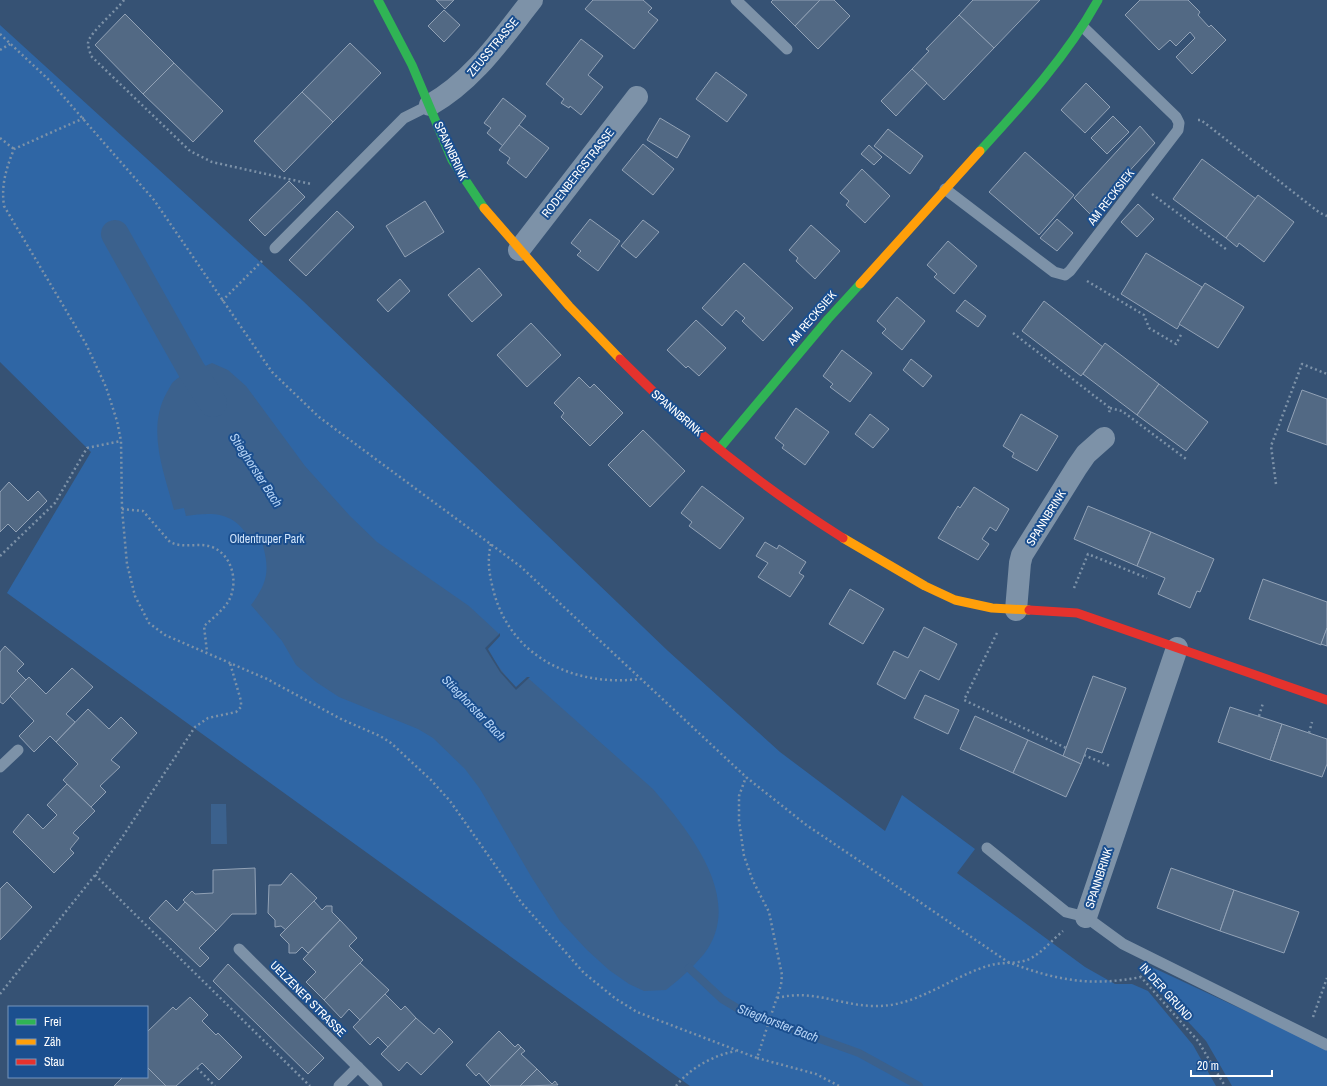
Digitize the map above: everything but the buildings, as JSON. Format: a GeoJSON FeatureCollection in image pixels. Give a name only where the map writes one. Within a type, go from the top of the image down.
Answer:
{"type":"FeatureCollection","features":[{"type":"Feature","properties":{"kind":"street","name":"SPANNBRINK"},"geometry":{"type":"LineString","coordinates":[[378,0],[410,57],[460,174],[474,196],[519,250],[627,367],[719,449],[785,501],[857,548],[929,588],[965,603],[986,608],[1064,611],[1077,613],[1327,700]]}},
{"type":"Feature","properties":{"kind":"street","name":"ZEUSSTRASSE"},"geometry":{"type":"LineString","coordinates":[[430,105],[458,86],[477,69],[532,0]]}},
{"type":"Feature","properties":{"kind":"street","name":"AM RECKSIEK"},"geometry":{"type":"LineString","coordinates":[[719,449],[828,319],[1005,124],[1040,83],[1083,27],[1098,0]]}},
{"type":"Feature","properties":{"kind":"street","name":"RODENBERGSTRASSE"},"geometry":{"type":"LineString","coordinates":[[519,250],[638,97]]}},
{"type":"Feature","properties":{"kind":"street","name":"SPANNBRINK"},"geometry":{"type":"LineString","coordinates":[[1016,610],[1022,555],[1086,454],[1104,438]]}},
{"type":"Feature","properties":{"kind":"street","name":"SPANNBRINK"},"geometry":{"type":"LineString","coordinates":[[1086,917],[1177,648]]}},
{"type":"Feature","properties":{"kind":"lane"},"geometry":{"type":"LineString","coordinates":[[736,0],[787,49]]}},
{"type":"Feature","properties":{"kind":"lane"},"geometry":{"type":"LineString","coordinates":[[1083,27],[1176,117]]}},
{"type":"Feature","properties":{"kind":"lane"},"geometry":{"type":"LineString","coordinates":[[275,248],[404,118],[430,105]]}},
{"type":"Feature","properties":{"kind":"lane","name":"AM RECKSIEK"},"geometry":{"type":"LineString","coordinates":[[1070,271],[1178,130],[1179,124],[1176,117]]}},
{"type":"Feature","properties":{"kind":"lane"},"geometry":{"type":"LineString","coordinates":[[945,189],[1054,272],[1065,274],[1070,271]]}},
{"type":"Feature","properties":{"kind":"lane"},"geometry":{"type":"LineString","coordinates":[[0,767],[18,750]]}},
{"type":"Feature","properties":{"kind":"lane"},"geometry":{"type":"LineString","coordinates":[[987,848],[1066,912],[1086,917]]}},
{"type":"Feature","properties":{"kind":"lane","name":"SPANNBRINK"},"geometry":{"type":"LineString","coordinates":[[1086,917],[1123,944],[1327,1045]]}},
{"type":"Feature","properties":{"kind":"lane","name":"UELZENER STRASSE"},"geometry":{"type":"LineString","coordinates":[[239,949],[377,1086]]}},
{"type":"Feature","properties":{"kind":"lane"},"geometry":{"type":"LineString","coordinates":[[339,1086],[358,1067]]}},
{"type":"Feature","properties":{"kind":"path"},"geometry":{"type":"LineString","coordinates":[[124,0],[119,8],[90,37],[88,43],[91,56],[176,139],[190,151],[212,162],[333,190]]}},
{"type":"Feature","properties":{"kind":"path"},"geometry":{"type":"LineString","coordinates":[[0,34],[49,80],[84,118],[167,217],[222,301],[272,372],[294,394],[319,417],[520,566],[746,778],[805,824],[1008,962],[1042,975],[1059,979],[1094,982],[1121,981],[1141,977]]}},
{"type":"Feature","properties":{"kind":"path"},"geometry":{"type":"LineString","coordinates":[[0,50],[10,44]]}},
{"type":"Feature","properties":{"kind":"path"},"geometry":{"type":"LineString","coordinates":[[1176,117],[1201,120],[1320,213],[1327,216]]}},
{"type":"Feature","properties":{"kind":"path"},"geometry":{"type":"LineString","coordinates":[[84,118],[14,149],[4,174],[2,193],[4,206],[97,365],[117,421],[121,441],[124,545],[130,582],[135,596],[149,623],[165,635],[207,652],[283,688],[335,716],[380,736],[391,743],[431,780],[450,801],[521,902],[584,972],[616,999],[637,1012],[757,1058],[816,1074],[839,1086]]}},
{"type":"Feature","properties":{"kind":"path"},"geometry":{"type":"LineString","coordinates":[[0,138],[14,149]]}},
{"type":"Feature","properties":{"kind":"path"},"geometry":{"type":"LineString","coordinates":[[1138,183],[1226,248]]}},
{"type":"Feature","properties":{"kind":"path"},"geometry":{"type":"LineString","coordinates":[[222,301],[275,248]]}},
{"type":"Feature","properties":{"kind":"path"},"geometry":{"type":"LineString","coordinates":[[1070,271],[1144,315],[1149,328],[1176,344],[1182,333]]}},
{"type":"Feature","properties":{"kind":"path"},"geometry":{"type":"LineString","coordinates":[[1013,333],[1110,408],[1122,411],[1186,459]]}},
{"type":"Feature","properties":{"kind":"path"},"geometry":{"type":"LineString","coordinates":[[1276,484],[1271,446],[1302,364],[1327,374]]}},
{"type":"Feature","properties":{"kind":"path"},"geometry":{"type":"LineString","coordinates":[[1104,438],[1110,408]]}},
{"type":"Feature","properties":{"kind":"path"},"geometry":{"type":"LineString","coordinates":[[0,556],[54,503],[88,448],[121,441]]}},
{"type":"Feature","properties":{"kind":"path"},"geometry":{"type":"LineString","coordinates":[[122,509],[143,511],[170,542],[176,545],[201,544],[213,547],[222,553],[229,562],[233,577],[233,587],[228,602],[204,626],[207,652]]}},
{"type":"Feature","properties":{"kind":"path"},"geometry":{"type":"LineString","coordinates":[[491,544],[487,557],[496,600],[513,634],[532,652],[550,664],[572,674],[595,680],[620,681],[640,679]]}},
{"type":"Feature","properties":{"kind":"path"},"geometry":{"type":"LineString","coordinates":[[1064,611],[1088,554],[1147,578]]}},
{"type":"Feature","properties":{"kind":"path"},"geometry":{"type":"LineString","coordinates":[[1016,610],[997,633],[964,700],[1066,748]]}},
{"type":"Feature","properties":{"kind":"path"},"geometry":{"type":"LineString","coordinates":[[0,994],[95,875],[123,836],[194,727],[208,718],[236,712],[241,707],[242,701],[230,663]]}},
{"type":"Feature","properties":{"kind":"path"},"geometry":{"type":"LineString","coordinates":[[746,778],[739,796],[739,821],[744,856],[772,924],[782,975],[781,985],[757,1058]]}},
{"type":"Feature","properties":{"kind":"path"},"geometry":{"type":"LineString","coordinates":[[95,875],[310,1086]]}},
{"type":"Feature","properties":{"kind":"path"},"geometry":{"type":"LineString","coordinates":[[777,998],[793,994],[807,994],[872,1006],[890,1006],[912,999],[990,965],[1028,960],[1063,931],[1086,917]]}},
{"type":"Feature","properties":{"kind":"path","name":"IN DER GRUND"},"geometry":{"type":"LineString","coordinates":[[1136,972],[1198,1041],[1224,1086]]}},
{"type":"Feature","properties":{"kind":"path"},"geometry":{"type":"LineString","coordinates":[[1314,1016],[1327,978]]}},
{"type":"Feature","properties":{"kind":"path"},"geometry":{"type":"LineString","coordinates":[[676,1086],[690,1072],[718,1055],[738,1051]]}},
{"type":"Feature","properties":{"kind":"path"},"geometry":{"type":"LineString","coordinates":[[197,1068],[215,1086]]}},
{"type":"Feature","properties":{"kind":"green space","name":"Oldentruper Park"},"geometry":{"type":"Polygon","coordinates":[[[0,25],[303,301],[668,651],[780,752],[885,831],[902,795],[975,849],[957,873],[1085,967],[1115,984],[1132,984],[1148,991],[1193,1045],[1216,1086],[690,1086],[7,593],[91,452],[0,362],[0,25]]]}},
{"type":"Feature","properties":{"kind":"green space"},"geometry":{"type":"Polygon","coordinates":[[[1141,962],[1327,1049],[1327,1086],[1232,1086],[1206,1041],[1167,999],[1141,962]]]}},
{"type":"Feature","properties":{"kind":"water"},"geometry":{"type":"Polygon","coordinates":[[[212,363],[228,370],[246,386],[305,466],[350,516],[377,542],[469,606],[499,634],[485,648],[516,690],[528,678],[653,789],[682,824],[696,845],[707,866],[716,888],[719,911],[715,933],[704,954],[686,973],[666,990],[644,991],[629,984],[609,970],[587,950],[560,921],[532,878],[480,789],[465,769],[433,738],[418,729],[339,697],[316,682],[296,665],[282,641],[251,605],[261,589],[266,575],[267,568],[262,542],[254,546],[248,535],[241,527],[226,517],[209,514],[186,516],[184,508],[174,510],[162,466],[157,436],[161,406],[173,382],[187,373],[212,363]]]}},
{"type":"Feature","properties":{"kind":"water"},"geometry":{"type":"Polygon","coordinates":[[[211,804],[226,804],[227,844],[211,844],[211,804]]]}},
{"type":"Feature","properties":{"kind":"pier"},"geometry":{"type":"Polygon","coordinates":[[[500,633],[500,636],[488,649],[501,671],[516,687],[527,677],[530,677],[516,690],[500,672],[485,648],[500,633]]]}},
{"type":"Feature","properties":{"kind":"waterway","name":"Stieghorster Bach"},"geometry":{"type":"LineString","coordinates":[[115,234],[192,371],[213,403]]}},
{"type":"Feature","properties":{"kind":"waterway","name":"Stieghorster Bach"},"geometry":{"type":"LineString","coordinates":[[689,968],[722,999],[742,1011],[859,1053],[919,1086]]}},
{"type":"Feature","properties":{"kind":"traffic: fast"},"geometry":{"type":"LineString","coordinates":[[378,0],[412,65],[452,160],[484,208]]}},
{"type":"Feature","properties":{"kind":"traffic: fast"},"geometry":{"type":"LineString","coordinates":[[980,151],[1044,79],[1073,41],[1098,0]]}},
{"type":"Feature","properties":{"kind":"traffic: fast"},"geometry":{"type":"LineString","coordinates":[[719,449],[828,319],[860,284]]}},
{"type":"Feature","properties":{"kind":"traffic: slow"},"geometry":{"type":"LineString","coordinates":[[860,284],[980,151]]}},
{"type":"Feature","properties":{"kind":"traffic: slow"},"geometry":{"type":"LineString","coordinates":[[484,208],[569,306],[620,359]]}},
{"type":"Feature","properties":{"kind":"traffic: slow"},"geometry":{"type":"LineString","coordinates":[[843,538],[925,586],[955,600],[992,608],[1029,610]]}},
{"type":"Feature","properties":{"kind":"traffic: jam"},"geometry":{"type":"LineString","coordinates":[[620,359],[645,384],[726,455],[783,498],[843,538]]}},
{"type":"Feature","properties":{"kind":"traffic: jam"},"geometry":{"type":"LineString","coordinates":[[1029,610],[1077,613],[1327,700]]}}]}
